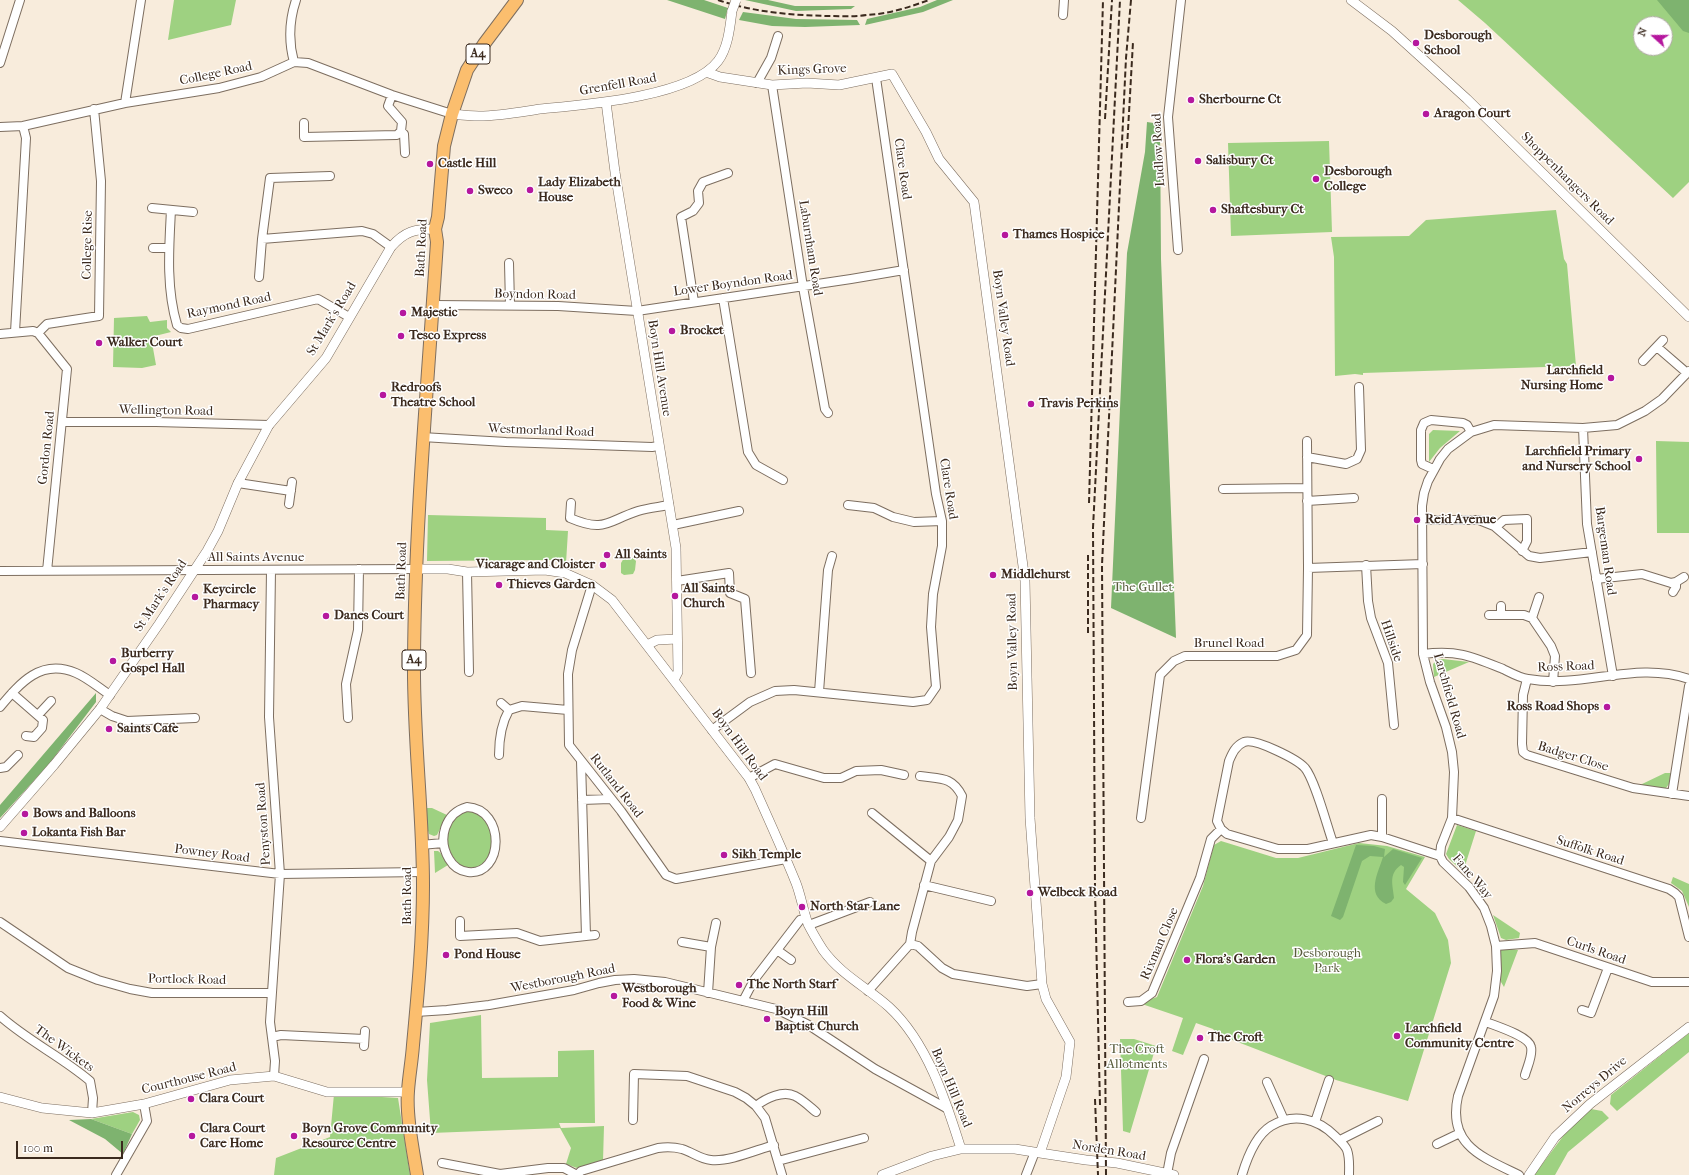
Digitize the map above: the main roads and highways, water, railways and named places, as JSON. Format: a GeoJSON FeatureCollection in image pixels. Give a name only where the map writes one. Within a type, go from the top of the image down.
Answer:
{"type":"FeatureCollection","features":[{"type":"Feature","properties":{"kind":"main road","name":"Bath Road"},"geometry":{"type":"LineString","coordinates":[[418,1175],[411,1140],[408,1092],[416,1012],[421,932],[422,872],[414,721],[414,662],[416,569],[422,437],[437,242],[435,229],[438,217],[444,146],[452,114],[467,70],[484,44],[517,0]]}},
{"type":"Feature","properties":{"kind":"railway"},"geometry":{"type":"LineString","coordinates":[[718,0],[758,10],[799,15],[827,16],[857,16],[891,12],[929,0]]}},
{"type":"Feature","properties":{"kind":"railway"},"geometry":{"type":"LineString","coordinates":[[1089,503],[1103,0]]}},
{"type":"Feature","properties":{"kind":"railway"},"geometry":{"type":"LineString","coordinates":[[1105,119],[1112,0]]}},
{"type":"Feature","properties":{"kind":"railway"},"geometry":{"type":"LineString","coordinates":[[1100,1105],[1095,889],[1093,528],[1120,0]]}},
{"type":"Feature","properties":{"kind":"railway"},"geometry":{"type":"LineString","coordinates":[[1106,1175],[1102,565],[1126,58],[1131,0]]}},
{"type":"Feature","properties":{"kind":"railway"},"geometry":{"type":"LineString","coordinates":[[1127,148],[1133,42]]}},
{"type":"Feature","properties":{"kind":"railway"},"geometry":{"type":"LineString","coordinates":[[1088,555],[1088,635]]}},
{"type":"Feature","properties":{"kind":"railway"},"geometry":{"type":"LineString","coordinates":[[1095,1099],[1098,1175]]}},
{"type":"Feature","properties":{"kind":"place","name":"Desborough School"},"geometry":{"type":"Point","coordinates":[1416,43]}},
{"type":"Feature","properties":{"kind":"place","name":"Sherbourne Ct"},"geometry":{"type":"Point","coordinates":[1191,100]}},
{"type":"Feature","properties":{"kind":"place","name":"Aragon Court"},"geometry":{"type":"Point","coordinates":[1426,114]}},
{"type":"Feature","properties":{"kind":"place","name":"Salisbury Ct"},"geometry":{"type":"Point","coordinates":[1198,161]}},
{"type":"Feature","properties":{"kind":"place","name":"Castle Hill"},"geometry":{"type":"Point","coordinates":[430,164]}},
{"type":"Feature","properties":{"kind":"place","name":"Desborough College"},"geometry":{"type":"Point","coordinates":[1316,179]}},
{"type":"Feature","properties":{"kind":"place","name":"Lady Elizabeth House"},"geometry":{"type":"Point","coordinates":[530,190]}},
{"type":"Feature","properties":{"kind":"place","name":"Sweco"},"geometry":{"type":"Point","coordinates":[470,191]}},
{"type":"Feature","properties":{"kind":"place","name":"Shaftesbury Ct"},"geometry":{"type":"Point","coordinates":[1213,210]}},
{"type":"Feature","properties":{"kind":"place","name":"Thames Hospice"},"geometry":{"type":"Point","coordinates":[1005,235]}},
{"type":"Feature","properties":{"kind":"place","name":"Majestic"},"geometry":{"type":"Point","coordinates":[403,313]}},
{"type":"Feature","properties":{"kind":"place","name":"Brocket"},"geometry":{"type":"Point","coordinates":[672,331]}},
{"type":"Feature","properties":{"kind":"place","name":"Tesco Express"},"geometry":{"type":"Point","coordinates":[401,336]}},
{"type":"Feature","properties":{"kind":"place","name":"Walker Court"},"geometry":{"type":"Point","coordinates":[99,343]}},
{"type":"Feature","properties":{"kind":"place","name":"Larchfield Nursing Home"},"geometry":{"type":"Point","coordinates":[1611,378]}},
{"type":"Feature","properties":{"kind":"place","name":"Redroofs Theatre School"},"geometry":{"type":"Point","coordinates":[383,395]}},
{"type":"Feature","properties":{"kind":"place","name":"Travis Perkins"},"geometry":{"type":"Point","coordinates":[1031,404]}},
{"type":"Feature","properties":{"kind":"place","name":"Larchfield Primary and Nursery School"},"geometry":{"type":"Point","coordinates":[1639,459]}},
{"type":"Feature","properties":{"kind":"place","name":"Reid Avenue"},"geometry":{"type":"Point","coordinates":[1417,520]}},
{"type":"Feature","properties":{"kind":"place","name":"All Saints"},"geometry":{"type":"Point","coordinates":[607,555]}},
{"type":"Feature","properties":{"kind":"place","name":"Vicarage and Cloister"},"geometry":{"type":"Point","coordinates":[603,565]}},
{"type":"Feature","properties":{"kind":"place","name":"Middlehurst"},"geometry":{"type":"Point","coordinates":[993,575]}},
{"type":"Feature","properties":{"kind":"place","name":"Thieves Garden"},"geometry":{"type":"Point","coordinates":[499,585]}},
{"type":"Feature","properties":{"kind":"place","name":"All Saints Church"},"geometry":{"type":"Point","coordinates":[675,596]}},
{"type":"Feature","properties":{"kind":"place","name":"Keycircle Pharmacy"},"geometry":{"type":"Point","coordinates":[195,597]}},
{"type":"Feature","properties":{"kind":"place","name":"Danes Court"},"geometry":{"type":"Point","coordinates":[326,616]}},
{"type":"Feature","properties":{"kind":"place","name":"Burberry Gospel Hall"},"geometry":{"type":"Point","coordinates":[113,661]}},
{"type":"Feature","properties":{"kind":"place","name":"Ross Road Shops"},"geometry":{"type":"Point","coordinates":[1607,707]}},
{"type":"Feature","properties":{"kind":"place","name":"Saints Cafe"},"geometry":{"type":"Point","coordinates":[109,729]}},
{"type":"Feature","properties":{"kind":"place","name":"Bows and Balloons"},"geometry":{"type":"Point","coordinates":[25,814]}},
{"type":"Feature","properties":{"kind":"place","name":"Lokanta Fish Bar"},"geometry":{"type":"Point","coordinates":[24,833]}},
{"type":"Feature","properties":{"kind":"place","name":"Sikh Temple"},"geometry":{"type":"Point","coordinates":[724,855]}},
{"type":"Feature","properties":{"kind":"place","name":"Welbeck Road"},"geometry":{"type":"Point","coordinates":[1030,893]}},
{"type":"Feature","properties":{"kind":"place","name":"North Star Lane"},"geometry":{"type":"Point","coordinates":[802,907]}},
{"type":"Feature","properties":{"kind":"place","name":"Pond House"},"geometry":{"type":"Point","coordinates":[446,955]}},
{"type":"Feature","properties":{"kind":"place","name":"Flora's Garden"},"geometry":{"type":"Point","coordinates":[1187,960]}},
{"type":"Feature","properties":{"kind":"place","name":"The North Starf"},"geometry":{"type":"Point","coordinates":[739,985]}},
{"type":"Feature","properties":{"kind":"place","name":"Westborough Food & Wine"},"geometry":{"type":"Point","coordinates":[614,996]}},
{"type":"Feature","properties":{"kind":"place","name":"Boyn Hill Baptist Church"},"geometry":{"type":"Point","coordinates":[767,1019]}},
{"type":"Feature","properties":{"kind":"place","name":"Larchfield Community Centre"},"geometry":{"type":"Point","coordinates":[1397,1036]}},
{"type":"Feature","properties":{"kind":"place","name":"The Croft"},"geometry":{"type":"Point","coordinates":[1200,1038]}},
{"type":"Feature","properties":{"kind":"place","name":"Clara Court"},"geometry":{"type":"Point","coordinates":[191,1099]}},
{"type":"Feature","properties":{"kind":"place","name":"Clara Court Care Home"},"geometry":{"type":"Point","coordinates":[192,1136]}},
{"type":"Feature","properties":{"kind":"place","name":"Boyn Grove Community Resource Centre"},"geometry":{"type":"Point","coordinates":[294,1136]}},
{"type":"Feature","properties":{"kind":"park label","name":"The Gullet"},"geometry":{"type":"Point","coordinates":[1143,588]}},
{"type":"Feature","properties":{"kind":"park label","name":"Desborough Park"},"geometry":{"type":"Point","coordinates":[1327,962]}},
{"type":"Feature","properties":{"kind":"park label","name":"The Croft Allotments"},"geometry":{"type":"Point","coordinates":[1137,1058]}}]}
